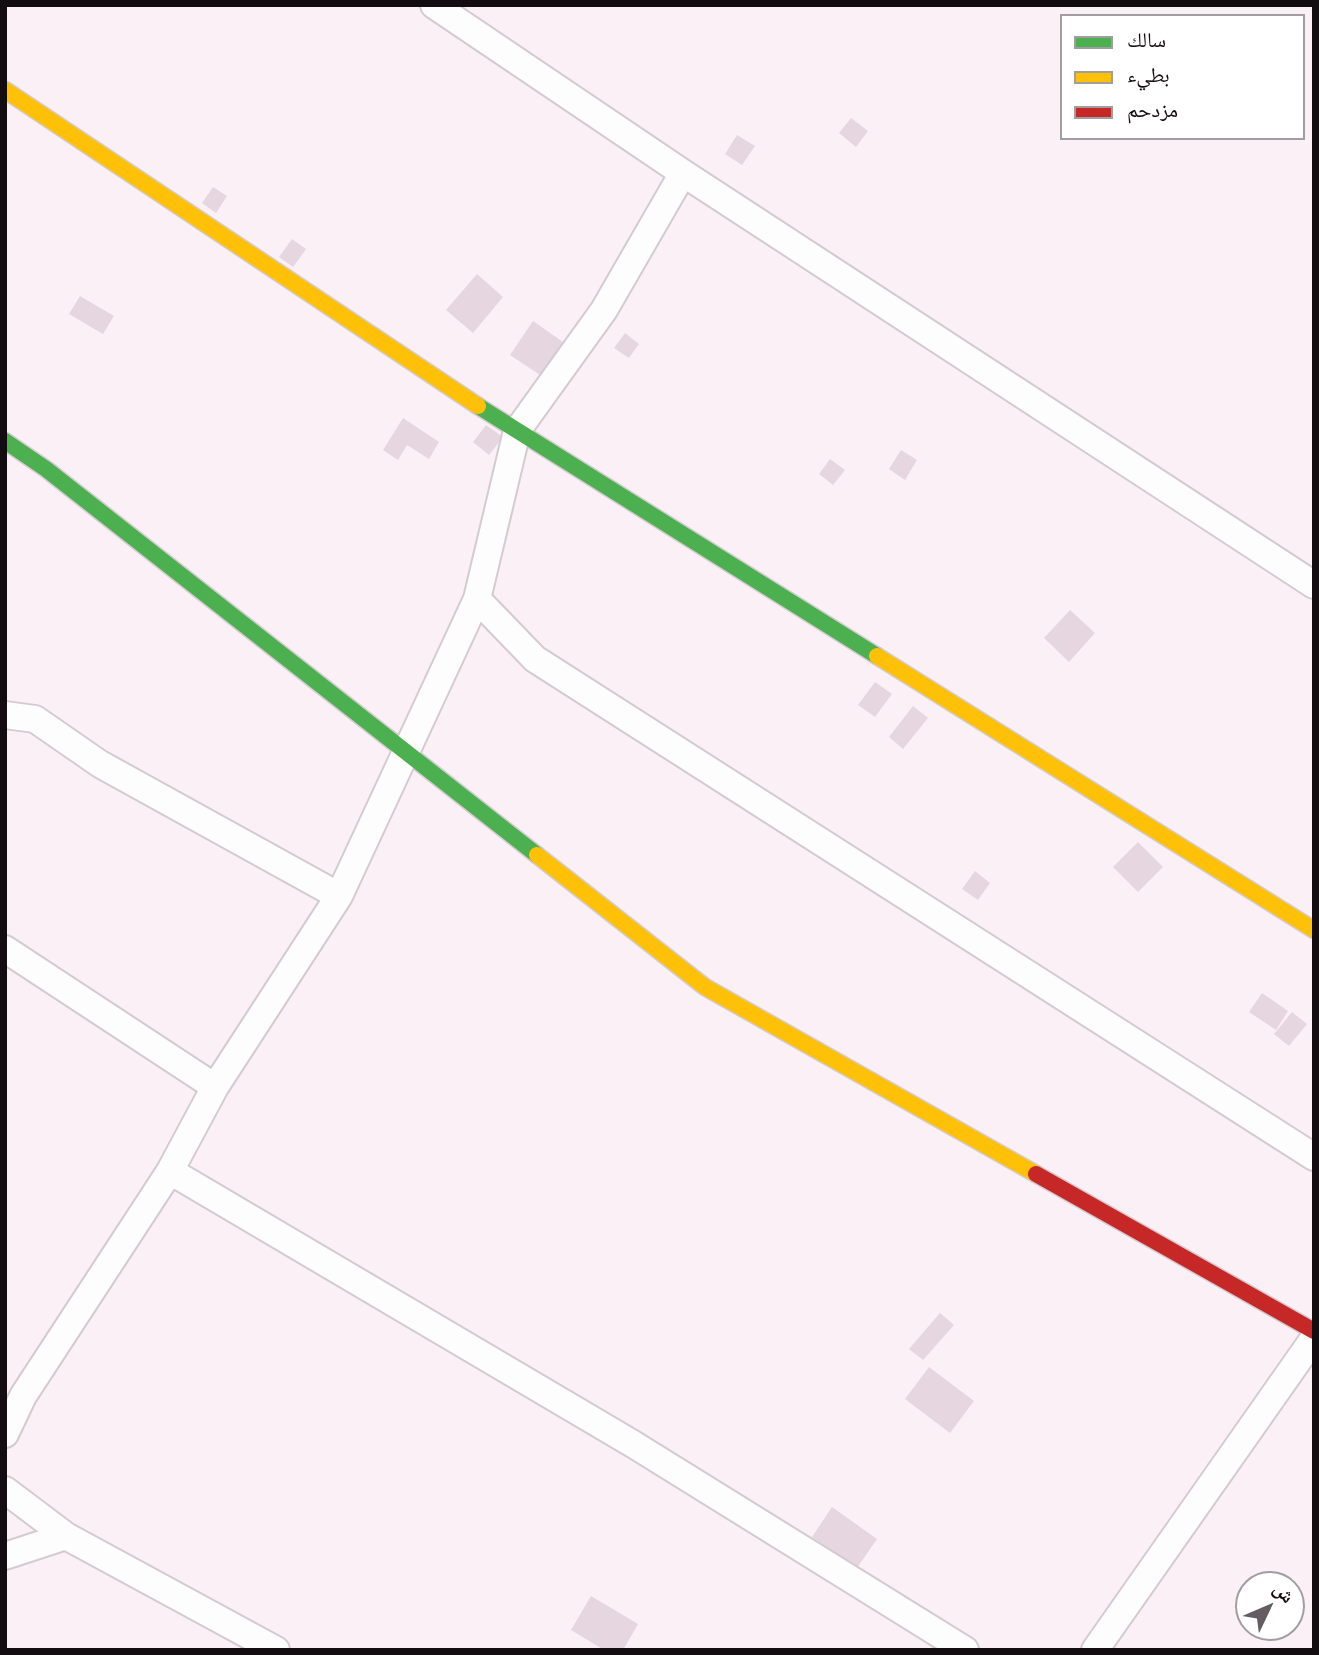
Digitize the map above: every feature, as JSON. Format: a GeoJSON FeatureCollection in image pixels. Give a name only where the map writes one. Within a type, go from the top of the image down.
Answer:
{"type":"FeatureCollection","features":[{"type":"Feature","properties":{"kind":"street"},"geometry":{"type":"LineString","coordinates":[[434,5],[683,173],[1314,585]]}},
{"type":"Feature","properties":{"kind":"street"},"geometry":{"type":"LineString","coordinates":[[5,90],[517,431],[1314,930]]}},
{"type":"Feature","properties":{"kind":"street"},"geometry":{"type":"LineString","coordinates":[[5,1434],[23,1396],[170,1171],[215,1087],[338,896],[477,599],[517,431],[604,310],[683,173]]}},
{"type":"Feature","properties":{"kind":"street"},"geometry":{"type":"LineString","coordinates":[[5,441],[46,468],[705,987],[1314,1331]]}},
{"type":"Feature","properties":{"kind":"street"},"geometry":{"type":"LineString","coordinates":[[477,599],[535,659],[1314,1157]]}},
{"type":"Feature","properties":{"kind":"street"},"geometry":{"type":"LineString","coordinates":[[5,715],[35,719],[100,764],[338,896]]}},
{"type":"Feature","properties":{"kind":"street"},"geometry":{"type":"LineString","coordinates":[[5,949],[215,1087]]}},
{"type":"Feature","properties":{"kind":"street"},"geometry":{"type":"LineString","coordinates":[[170,1171],[633,1444],[964,1650]]}},
{"type":"Feature","properties":{"kind":"street"},"geometry":{"type":"LineString","coordinates":[[1095,1650],[1314,1338]]}},
{"type":"Feature","properties":{"kind":"street"},"geometry":{"type":"LineString","coordinates":[[5,1490],[66,1536],[276,1650]]}},
{"type":"Feature","properties":{"kind":"street"},"geometry":{"type":"LineString","coordinates":[[5,1556],[66,1536]]}},
{"type":"Feature","properties":{"kind":"building"},"geometry":{"type":"Polygon","coordinates":[[[851,118],[868,131],[856,147],[839,133],[851,118]]]}},
{"type":"Feature","properties":{"kind":"building"},"geometry":{"type":"Polygon","coordinates":[[[737,135],[755,146],[742,165],[725,154],[737,135]]]}},
{"type":"Feature","properties":{"kind":"building"},"geometry":{"type":"Polygon","coordinates":[[[213,187],[227,196],[216,213],[202,203],[213,187]]]}},
{"type":"Feature","properties":{"kind":"building"},"geometry":{"type":"Polygon","coordinates":[[[292,239],[306,249],[293,267],[279,257],[292,239]]]}},
{"type":"Feature","properties":{"kind":"building"},"geometry":{"type":"Polygon","coordinates":[[[477,274],[503,297],[473,333],[446,310],[477,274]]]}},
{"type":"Feature","properties":{"kind":"building"},"geometry":{"type":"Polygon","coordinates":[[[80,296],[114,316],[103,334],[69,314],[80,296]]]}},
{"type":"Feature","properties":{"kind":"building"},"geometry":{"type":"Polygon","coordinates":[[[533,321],[563,342],[540,375],[510,355],[533,321]]]}},
{"type":"Feature","properties":{"kind":"building"},"geometry":{"type":"Polygon","coordinates":[[[625,333],[639,344],[629,358],[614,348],[625,333]]]}},
{"type":"Feature","properties":{"kind":"building"},"geometry":{"type":"Polygon","coordinates":[[[403,418],[439,442],[429,459],[407,445],[398,460],[383,450],[403,418]]]}},
{"type":"Feature","properties":{"kind":"building"},"geometry":{"type":"Polygon","coordinates":[[[486,425],[503,437],[489,455],[473,442],[486,425]]]}},
{"type":"Feature","properties":{"kind":"building"},"geometry":{"type":"Polygon","coordinates":[[[901,450],[917,460],[905,480],[889,469],[901,450]]]}},
{"type":"Feature","properties":{"kind":"building"},"geometry":{"type":"Polygon","coordinates":[[[830,459],[845,470],[833,485],[819,474],[830,459]]]}},
{"type":"Feature","properties":{"kind":"building"},"geometry":{"type":"Polygon","coordinates":[[[1070,610],[1095,633],[1069,662],[1044,638],[1070,610]]]}},
{"type":"Feature","properties":{"kind":"building"},"geometry":{"type":"Polygon","coordinates":[[[875,682],[892,694],[875,717],[858,705],[875,682]]]}},
{"type":"Feature","properties":{"kind":"building"},"geometry":{"type":"Polygon","coordinates":[[[913,706],[928,718],[903,749],[889,737],[913,706]]]}},
{"type":"Feature","properties":{"kind":"building"},"geometry":{"type":"Polygon","coordinates":[[[1138,842],[1163,867],[1138,892],[1113,867],[1138,842]]]}},
{"type":"Feature","properties":{"kind":"building"},"geometry":{"type":"Polygon","coordinates":[[[975,871],[990,883],[978,900],[962,889],[975,871]]]}},
{"type":"Feature","properties":{"kind":"building"},"geometry":{"type":"Polygon","coordinates":[[[1262,993],[1288,1011],[1276,1030],[1249,1012],[1262,993]]]}},
{"type":"Feature","properties":{"kind":"building"},"geometry":{"type":"Polygon","coordinates":[[[1292,1012],[1307,1024],[1289,1046],[1274,1034],[1292,1012]]]}},
{"type":"Feature","properties":{"kind":"building"},"geometry":{"type":"Polygon","coordinates":[[[940,1313],[954,1325],[923,1360],[909,1349],[940,1313]]]}},
{"type":"Feature","properties":{"kind":"building"},"geometry":{"type":"Polygon","coordinates":[[[929,1367],[974,1401],[950,1433],[905,1399],[929,1367]]]}},
{"type":"Feature","properties":{"kind":"building"},"geometry":{"type":"Polygon","coordinates":[[[832,1507],[877,1539],[857,1568],[812,1537],[832,1507]]]}},
{"type":"Feature","properties":{"kind":"building"},"geometry":{"type":"Polygon","coordinates":[[[591,1596],[638,1624],[623,1650],[604,1650],[571,1630],[591,1596]]]}},
{"type":"Feature","properties":{"kind":"traffic: fast"},"geometry":{"type":"LineString","coordinates":[[478,406],[877,656]]}},
{"type":"Feature","properties":{"kind":"traffic: fast"},"geometry":{"type":"LineString","coordinates":[[5,441],[46,469],[537,855]]}},
{"type":"Feature","properties":{"kind":"traffic: slow"},"geometry":{"type":"LineString","coordinates":[[5,90],[478,406]]}},
{"type":"Feature","properties":{"kind":"traffic: slow"},"geometry":{"type":"LineString","coordinates":[[877,656],[1314,930]]}},
{"type":"Feature","properties":{"kind":"traffic: slow"},"geometry":{"type":"LineString","coordinates":[[537,855],[705,987],[1036,1174]]}},
{"type":"Feature","properties":{"kind":"traffic: jam"},"geometry":{"type":"LineString","coordinates":[[1036,1174],[1314,1331]]}}]}
